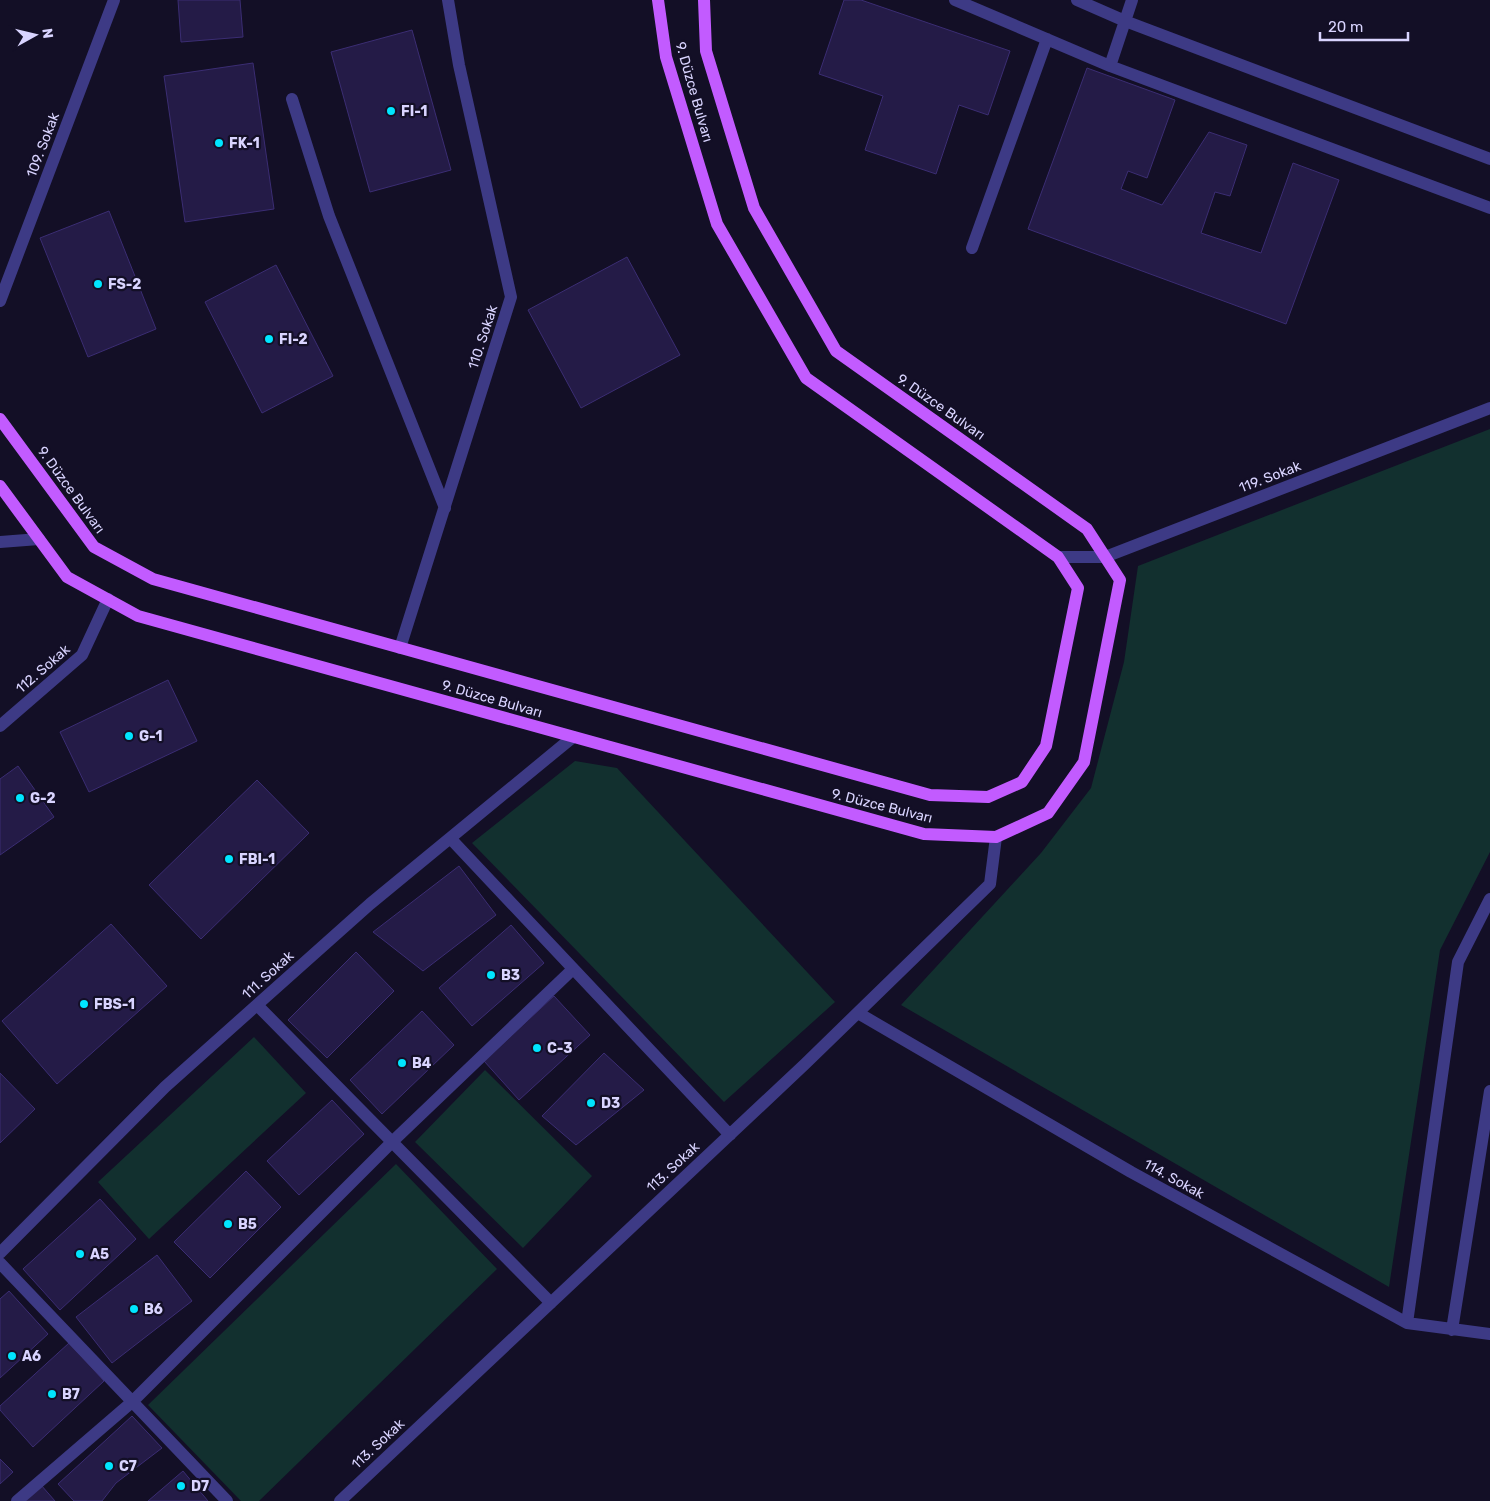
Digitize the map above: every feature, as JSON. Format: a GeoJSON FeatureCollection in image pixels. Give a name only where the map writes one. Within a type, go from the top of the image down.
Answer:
{"type":"FeatureCollection","features":[{"type":"Feature","properties":{"kind":"main road","name":"9. Düzce Bulvarı"},"geometry":{"type":"LineString","coordinates":[[0,419],[94,546],[153,579],[930,795],[988,797],[1022,782],[1046,746],[1078,588],[1058,557],[806,378],[717,224],[666,57],[658,0]]}},
{"type":"Feature","properties":{"kind":"main road","name":"9. Düzce Bulvarı"},"geometry":{"type":"LineString","coordinates":[[0,486],[67,577],[138,616],[924,834],[996,837],[1048,813],[1084,762],[1120,580],[1087,529],[836,351],[754,208],[706,51],[704,0]]}},
{"type":"Feature","properties":{"kind":"street","name":"109. Sokak"},"geometry":{"type":"LineString","coordinates":[[0,301],[114,0]]}},
{"type":"Feature","properties":{"kind":"street","name":"110. Sokak"},"geometry":{"type":"LineString","coordinates":[[400,648],[511,297],[459,65],[448,0]]}},
{"type":"Feature","properties":{"kind":"street"},"geometry":{"type":"LineString","coordinates":[[955,0],[1110,66],[1490,208]]}},
{"type":"Feature","properties":{"kind":"street"},"geometry":{"type":"LineString","coordinates":[[1077,0],[1125,21],[1490,159]]}},
{"type":"Feature","properties":{"kind":"street"},"geometry":{"type":"LineString","coordinates":[[1110,66],[1132,0]]}},
{"type":"Feature","properties":{"kind":"street"},"geometry":{"type":"LineString","coordinates":[[972,248],[1047,39]]}},
{"type":"Feature","properties":{"kind":"street"},"geometry":{"type":"LineString","coordinates":[[292,99],[329,216],[444,508]]}},
{"type":"Feature","properties":{"kind":"street","name":"119. Sokak"},"geometry":{"type":"LineString","coordinates":[[1058,557],[1106,558],[1490,408]]}},
{"type":"Feature","properties":{"kind":"street"},"geometry":{"type":"LineString","coordinates":[[0,542],[39,539]]}},
{"type":"Feature","properties":{"kind":"street","name":"112. Sokak"},"geometry":{"type":"LineString","coordinates":[[0,726],[82,655],[108,599]]}},
{"type":"Feature","properties":{"kind":"street","name":"111. Sokak"},"geometry":{"type":"LineString","coordinates":[[0,1254],[165,1087],[370,904],[573,737]]}},
{"type":"Feature","properties":{"kind":"street","name":"113. Sokak"},"geometry":{"type":"LineString","coordinates":[[340,1501],[730,1135],[990,884],[996,837]]}},
{"type":"Feature","properties":{"kind":"street"},"geometry":{"type":"LineString","coordinates":[[450,838],[730,1135]]}},
{"type":"Feature","properties":{"kind":"street"},"geometry":{"type":"LineString","coordinates":[[1407,1323],[1458,962],[1490,899]]}},
{"type":"Feature","properties":{"kind":"street"},"geometry":{"type":"LineString","coordinates":[[17,1501],[132,1402],[392,1142],[573,969]]}},
{"type":"Feature","properties":{"kind":"street"},"geometry":{"type":"LineString","coordinates":[[257,1005],[551,1302]]}},
{"type":"Feature","properties":{"kind":"street","name":"114. Sokak"},"geometry":{"type":"LineString","coordinates":[[858,1013],[1131,1172],[1407,1323],[1490,1334]]}},
{"type":"Feature","properties":{"kind":"street"},"geometry":{"type":"LineString","coordinates":[[1452,1330],[1490,1091]]}},
{"type":"Feature","properties":{"kind":"street"},"geometry":{"type":"LineString","coordinates":[[0,1263],[227,1501]]}},
{"type":"Feature","properties":{"kind":"green space"},"geometry":{"type":"Polygon","coordinates":[[[1490,429],[1490,852],[1440,950],[1389,1287],[901,1005],[1041,853],[1091,788],[1124,662],[1138,566],[1490,429]]]}},
{"type":"Feature","properties":{"kind":"green space"},"geometry":{"type":"Polygon","coordinates":[[[575,761],[617,768],[835,1002],[724,1102],[472,843],[575,761]]]}},
{"type":"Feature","properties":{"kind":"green space"},"geometry":{"type":"Polygon","coordinates":[[[254,1037],[306,1093],[149,1239],[98,1182],[254,1037]]]}},
{"type":"Feature","properties":{"kind":"green space"},"geometry":{"type":"Polygon","coordinates":[[[485,1070],[592,1176],[523,1248],[415,1142],[485,1070]]]}},
{"type":"Feature","properties":{"kind":"green space"},"geometry":{"type":"Polygon","coordinates":[[[396,1164],[497,1269],[259,1501],[241,1501],[148,1405],[396,1164]]]}},
{"type":"Feature","properties":{"kind":"building"},"geometry":{"type":"Polygon","coordinates":[[[178,0],[240,0],[243,37],[181,42],[178,0]]]}},
{"type":"Feature","properties":{"kind":"building"},"geometry":{"type":"Polygon","coordinates":[[[844,0],[861,0],[1010,51],[988,115],[959,105],[936,174],[865,150],[883,96],[819,74],[844,0]]]}},
{"type":"Feature","properties":{"kind":"building","name":"FI-1"},"geometry":{"type":"Polygon","coordinates":[[[412,30],[451,170],[370,192],[331,52],[412,30]]]}},
{"type":"Feature","properties":{"kind":"building","name":"FK-1"},"geometry":{"type":"Polygon","coordinates":[[[253,63],[274,209],[185,222],[164,76],[253,63]]]}},
{"type":"Feature","properties":{"kind":"building"},"geometry":{"type":"Polygon","coordinates":[[[1087,68],[1175,100],[1147,178],[1128,171],[1121,189],[1162,205],[1209,132],[1247,145],[1230,196],[1215,192],[1201,233],[1261,253],[1293,163],[1339,180],[1286,324],[1028,229],[1087,68]]]}},
{"type":"Feature","properties":{"kind":"building","name":"FS-2"},"geometry":{"type":"Polygon","coordinates":[[[109,211],[156,329],[88,357],[40,238],[109,211]]]}},
{"type":"Feature","properties":{"kind":"building"},"geometry":{"type":"Polygon","coordinates":[[[627,257],[680,355],[581,408],[528,310],[627,257]]]}},
{"type":"Feature","properties":{"kind":"building","name":"FI-2"},"geometry":{"type":"Polygon","coordinates":[[[276,265],[333,376],[262,413],[205,302],[276,265]]]}},
{"type":"Feature","properties":{"kind":"building","name":"G-1"},"geometry":{"type":"Polygon","coordinates":[[[168,680],[197,741],[89,792],[60,732],[168,680]]]}},
{"type":"Feature","properties":{"kind":"building","name":"G-2"},"geometry":{"type":"Polygon","coordinates":[[[18,766],[54,817],[0,855],[0,779],[18,766]]]}},
{"type":"Feature","properties":{"kind":"building","name":"FBI-1"},"geometry":{"type":"Polygon","coordinates":[[[257,780],[309,833],[201,939],[149,885],[257,780]]]}},
{"type":"Feature","properties":{"kind":"building"},"geometry":{"type":"Polygon","coordinates":[[[459,866],[496,915],[423,971],[373,932],[459,866]]]}},
{"type":"Feature","properties":{"kind":"building","name":"FBS-1"},"geometry":{"type":"Polygon","coordinates":[[[111,924],[167,986],[57,1084],[2,1021],[111,924]]]}},
{"type":"Feature","properties":{"kind":"building","name":"B3"},"geometry":{"type":"Polygon","coordinates":[[[511,925],[544,963],[472,1026],[439,988],[511,925]]]}},
{"type":"Feature","properties":{"kind":"building"},"geometry":{"type":"Polygon","coordinates":[[[356,952],[394,991],[327,1058],[288,1020],[356,952]]]}},
{"type":"Feature","properties":{"kind":"building","name":"C-3"},"geometry":{"type":"Polygon","coordinates":[[[554,996],[590,1035],[519,1100],[484,1061],[554,996]]]}},
{"type":"Feature","properties":{"kind":"building","name":"B4"},"geometry":{"type":"Polygon","coordinates":[[[422,1011],[454,1045],[382,1114],[350,1080],[422,1011]]]}},
{"type":"Feature","properties":{"kind":"building","name":"D3"},"geometry":{"type":"Polygon","coordinates":[[[604,1053],[644,1090],[576,1145],[542,1116],[604,1053]]]}},
{"type":"Feature","properties":{"kind":"building"},"geometry":{"type":"Polygon","coordinates":[[[0,1073],[35,1109],[0,1143],[0,1073]]]}},
{"type":"Feature","properties":{"kind":"building"},"geometry":{"type":"Polygon","coordinates":[[[332,1100],[364,1134],[299,1195],[267,1161],[332,1100]]]}},
{"type":"Feature","properties":{"kind":"building","name":"B5"},"geometry":{"type":"Polygon","coordinates":[[[246,1171],[281,1207],[210,1278],[174,1242],[246,1171]]]}},
{"type":"Feature","properties":{"kind":"building","name":"A5"},"geometry":{"type":"Polygon","coordinates":[[[100,1199],[136,1239],[60,1310],[23,1269],[100,1199]]]}},
{"type":"Feature","properties":{"kind":"building","name":"B6"},"geometry":{"type":"Polygon","coordinates":[[[157,1255],[192,1301],[112,1363],[76,1317],[157,1255]]]}},
{"type":"Feature","properties":{"kind":"building","name":"A6"},"geometry":{"type":"Polygon","coordinates":[[[9,1291],[48,1334],[0,1378],[0,1299],[9,1291]]]}},
{"type":"Feature","properties":{"kind":"building","name":"B7"},"geometry":{"type":"Polygon","coordinates":[[[69,1343],[104,1381],[33,1447],[0,1410],[0,1406],[69,1343]]]}},
{"type":"Feature","properties":{"kind":"building","name":"C7"},"geometry":{"type":"Polygon","coordinates":[[[132,1416],[162,1448],[116,1483],[102,1501],[74,1501],[58,1484],[132,1416]]]}},
{"type":"Feature","properties":{"kind":"building"},"geometry":{"type":"Polygon","coordinates":[[[0,1459],[13,1472],[0,1484],[0,1459]]]}},
{"type":"Feature","properties":{"kind":"building","name":"D7"},"geometry":{"type":"Polygon","coordinates":[[[183,1471],[208,1501],[148,1501],[183,1471]]]}},
{"type":"Feature","properties":{"kind":"building"},"geometry":{"type":"Polygon","coordinates":[[[41,1485],[55,1501],[23,1501],[41,1485]]]}},
{"type":"Feature","properties":{"kind":"place","name":"FI-1"},"geometry":{"type":"Point","coordinates":[391,111]}},
{"type":"Feature","properties":{"kind":"place","name":"FK-1"},"geometry":{"type":"Point","coordinates":[219,143]}},
{"type":"Feature","properties":{"kind":"place","name":"FS-2"},"geometry":{"type":"Point","coordinates":[98,284]}},
{"type":"Feature","properties":{"kind":"place","name":"FI-2"},"geometry":{"type":"Point","coordinates":[269,339]}},
{"type":"Feature","properties":{"kind":"place","name":"G-1"},"geometry":{"type":"Point","coordinates":[129,736]}},
{"type":"Feature","properties":{"kind":"place","name":"G-2"},"geometry":{"type":"Point","coordinates":[20,798]}},
{"type":"Feature","properties":{"kind":"place","name":"FBI-1"},"geometry":{"type":"Point","coordinates":[229,859]}},
{"type":"Feature","properties":{"kind":"place","name":"B3"},"geometry":{"type":"Point","coordinates":[491,975]}},
{"type":"Feature","properties":{"kind":"place","name":"FBS-1"},"geometry":{"type":"Point","coordinates":[84,1004]}},
{"type":"Feature","properties":{"kind":"place","name":"C-3"},"geometry":{"type":"Point","coordinates":[537,1048]}},
{"type":"Feature","properties":{"kind":"place","name":"B4"},"geometry":{"type":"Point","coordinates":[402,1063]}},
{"type":"Feature","properties":{"kind":"place","name":"D3"},"geometry":{"type":"Point","coordinates":[591,1103]}},
{"type":"Feature","properties":{"kind":"place","name":"B5"},"geometry":{"type":"Point","coordinates":[228,1224]}},
{"type":"Feature","properties":{"kind":"place","name":"A5"},"geometry":{"type":"Point","coordinates":[80,1254]}},
{"type":"Feature","properties":{"kind":"place","name":"B6"},"geometry":{"type":"Point","coordinates":[134,1309]}},
{"type":"Feature","properties":{"kind":"place","name":"A6"},"geometry":{"type":"Point","coordinates":[12,1356]}},
{"type":"Feature","properties":{"kind":"place","name":"B7"},"geometry":{"type":"Point","coordinates":[52,1394]}},
{"type":"Feature","properties":{"kind":"place","name":"C7"},"geometry":{"type":"Point","coordinates":[109,1466]}},
{"type":"Feature","properties":{"kind":"place","name":"D7"},"geometry":{"type":"Point","coordinates":[181,1486]}}]}
